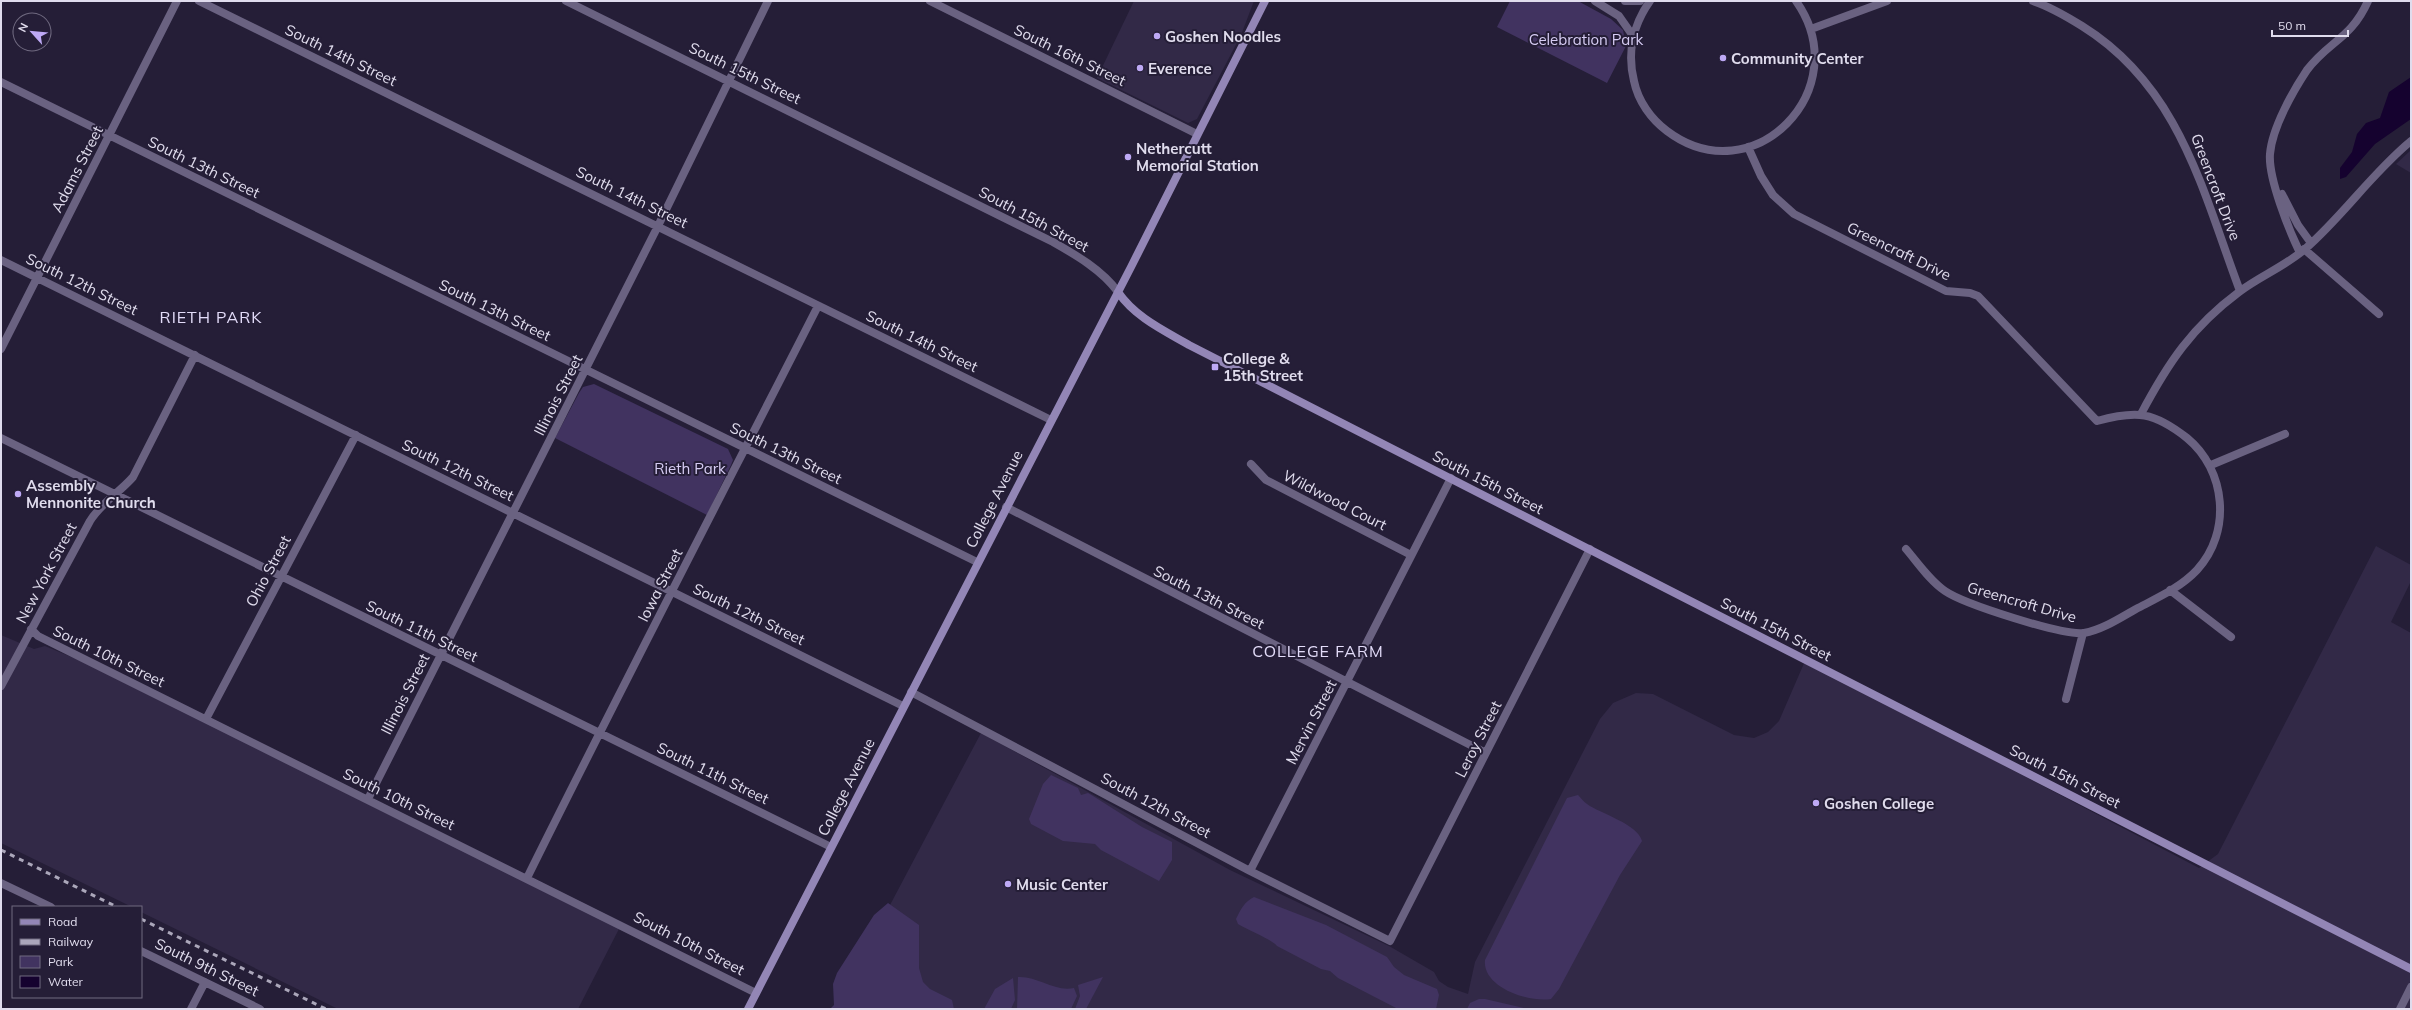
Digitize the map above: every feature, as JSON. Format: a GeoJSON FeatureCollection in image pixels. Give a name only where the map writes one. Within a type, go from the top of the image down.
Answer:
{"type":"FeatureCollection","features":[{"type":"Feature","properties":{"kind":"street","name":"Adams Street"},"geometry":{"type":"LineString","coordinates":[[1,349],[177,1]]}},
{"type":"Feature","properties":{"kind":"street","name":"South 14th Street"},"geometry":{"type":"LineString","coordinates":[[199,1],[1051,420]]}},
{"type":"Feature","properties":{"kind":"street","name":"South 15th Street"},"geometry":{"type":"LineString","coordinates":[[566,1],[1053,242],[1092,267],[1109,281],[1129,307],[1170,334],[2411,969]]}},
{"type":"Feature","properties":{"kind":"street","name":"Illinois Street"},"geometry":{"type":"LineString","coordinates":[[368,799],[586,370],[768,1]]}},
{"type":"Feature","properties":{"kind":"street","name":"South 16th Street"},"geometry":{"type":"LineString","coordinates":[[930,1],[1198,134]]}},
{"type":"Feature","properties":{"kind":"street","name":"College Avenue"},"geometry":{"type":"LineString","coordinates":[[748,1009],[977,562],[1118,292],[1265,1]]}},
{"type":"Feature","properties":{"kind":"street"},"geometry":{"type":"LineString","coordinates":[[1595,1],[1619,16],[1633,36]]}},
{"type":"Feature","properties":{"kind":"street"},"geometry":{"type":"LineString","coordinates":[[1625,1],[1640,1]]}},
{"type":"Feature","properties":{"kind":"street"},"geometry":{"type":"LineString","coordinates":[[1650,1],[1640,18],[1633,36],[1630,61],[1634,85],[1644,107],[1662,128],[1679,139],[1697,147],[1722,151],[1748,147],[1770,138],[1782,129],[1802,107],[1808,94],[1815,67],[1816,54],[1811,29],[1796,1]]}},
{"type":"Feature","properties":{"kind":"street"},"geometry":{"type":"LineString","coordinates":[[1811,29],[1860,13],[1886,1]]}},
{"type":"Feature","properties":{"kind":"street","name":"Greencroft Drive"},"geometry":{"type":"LineString","coordinates":[[2033,1],[2059,12],[2101,38],[2136,70],[2156,96],[2183,139],[2240,291]]}},
{"type":"Feature","properties":{"kind":"street"},"geometry":{"type":"LineString","coordinates":[[2368,1],[2352,28],[2313,62],[2302,77],[2272,143],[2270,159],[2284,215],[2305,248],[2379,314]]}},
{"type":"Feature","properties":{"kind":"street","name":"South 13th Street"},"geometry":{"type":"LineString","coordinates":[[1,82],[977,562]]}},
{"type":"Feature","properties":{"kind":"street"},"geometry":{"type":"LineString","coordinates":[[2141,414],[2161,376],[2202,322],[2240,291],[2275,272],[2305,248],[2378,172],[2411,141]]}},
{"type":"Feature","properties":{"kind":"street","name":"Greencraft Drive"},"geometry":{"type":"LineString","coordinates":[[1748,147],[1757,170],[1773,195],[1794,214],[1946,292],[1970,293],[1978,296],[2097,422]]}},
{"type":"Feature","properties":{"kind":"street"},"geometry":{"type":"LineString","coordinates":[[2275,181],[2298,225],[2305,248]]}},
{"type":"Feature","properties":{"kind":"street","name":"South 12th Street"},"geometry":{"type":"LineString","coordinates":[[1,260],[903,706]]}},
{"type":"Feature","properties":{"kind":"street","name":"Iowa Street"},"geometry":{"type":"LineString","coordinates":[[527,878],[599,732],[673,592],[818,306]]}},
{"type":"Feature","properties":{"kind":"street","name":"New York Street"},"geometry":{"type":"LineString","coordinates":[[1,686],[90,521],[97,510],[133,477],[195,356]]}},
{"type":"Feature","properties":{"kind":"street","name":"Greencroft Drive"},"geometry":{"type":"LineString","coordinates":[[1906,549],[1945,591],[1964,602],[2049,627],[2083,633],[2101,628],[2170,590],[2197,570],[2212,548],[2217,534],[2220,504],[2218,488],[2210,465],[2194,443],[2157,419],[2141,414],[2119,415],[2097,422]]}},
{"type":"Feature","properties":{"kind":"street"},"geometry":{"type":"LineString","coordinates":[[2210,465],[2285,434]]}},
{"type":"Feature","properties":{"kind":"street","name":"Ohio Street"},"geometry":{"type":"LineString","coordinates":[[206,719],[356,435]]}},
{"type":"Feature","properties":{"kind":"street","name":"South 11th Street"},"geometry":{"type":"LineString","coordinates":[[1,438],[831,847]]}},
{"type":"Feature","properties":{"kind":"street","name":"Wildwood Court"},"geometry":{"type":"LineString","coordinates":[[1250,464],[1266,480],[1412,556]]}},
{"type":"Feature","properties":{"kind":"street","name":"Mervin Street"},"geometry":{"type":"LineString","coordinates":[[1250,872],[1451,478]]}},
{"type":"Feature","properties":{"kind":"street","name":"South 13th Street"},"geometry":{"type":"LineString","coordinates":[[1006,507],[1346,683],[1486,753]]}},
{"type":"Feature","properties":{"kind":"street","name":"Leroy Street"},"geometry":{"type":"LineString","coordinates":[[1390,941],[1590,548]]}},
{"type":"Feature","properties":{"kind":"street"},"geometry":{"type":"LineString","coordinates":[[2170,590],[2231,637]]}},
{"type":"Feature","properties":{"kind":"street","name":"South 10th Street"},"geometry":{"type":"LineString","coordinates":[[31,629],[38,636],[756,993]]}},
{"type":"Feature","properties":{"kind":"street"},"geometry":{"type":"LineString","coordinates":[[2066,698],[2083,633]]}},
{"type":"Feature","properties":{"kind":"street","name":"South 12th Street"},"geometry":{"type":"LineString","coordinates":[[911,692],[1250,872],[1390,941]]}},
{"type":"Feature","properties":{"kind":"street"},"geometry":{"type":"LineString","coordinates":[[1,883],[49,906]]}},
{"type":"Feature","properties":{"kind":"street","name":"South 9th Street"},"geometry":{"type":"LineString","coordinates":[[142,951],[260,1009]]}},
{"type":"Feature","properties":{"kind":"street"},"geometry":{"type":"LineString","coordinates":[[191,1009],[205,982]]}},
{"type":"Feature","properties":{"kind":"street"},"geometry":{"type":"LineString","coordinates":[[2400,1009],[2411,987]]}},
{"type":"Feature","properties":{"kind":"shaded area"},"geometry":{"type":"Polygon","coordinates":[[[1134,1],[1254,1],[1241,35],[1197,119],[1188,123],[1097,78],[1134,1]]]}},
{"type":"Feature","properties":{"kind":"shaded area"},"geometry":{"type":"Polygon","coordinates":[[[2411,150],[2411,173],[2396,164],[2411,150]]]}},
{"type":"Feature","properties":{"kind":"shaded area","name":"Goshen College"},"geometry":{"type":"Polygon","coordinates":[[[2376,546],[2411,565],[2411,581],[2391,622],[2411,633],[2411,1009],[835,1009],[981,733],[1230,870],[1389,946],[1434,972],[1439,981],[1448,987],[1468,994],[1475,962],[1600,719],[1613,703],[1636,693],[1653,694],[1734,735],[1754,738],[1768,732],[1779,721],[1805,661],[2199,868],[2218,854],[2376,546]]]}},
{"type":"Feature","properties":{"kind":"shaded area"},"geometry":{"type":"Polygon","coordinates":[[[1,635],[34,649],[45,646],[129,681],[621,925],[578,1009],[338,1009],[142,912],[142,906],[130,906],[1,843],[1,635]]]}},
{"type":"Feature","properties":{"kind":"green space","name":"Celebration Park"},"geometry":{"type":"Polygon","coordinates":[[[1510,1],[1578,1],[1611,19],[1623,30],[1626,46],[1607,83],[1497,27],[1510,1]]]}},
{"type":"Feature","properties":{"kind":"green space","name":"Rieth Park"},"geometry":{"type":"Polygon","coordinates":[[[594,384],[728,449],[733,460],[707,515],[555,438],[583,387],[594,384]]]}},
{"type":"Feature","properties":{"kind":"green space"},"geometry":{"type":"Polygon","coordinates":[[[1051,775],[1078,788],[1081,795],[1088,793],[1142,827],[1172,842],[1172,860],[1159,881],[1101,850],[1095,844],[1063,841],[1031,824],[1029,819],[1043,784],[1051,775]]]}},
{"type":"Feature","properties":{"kind":"green space"},"geometry":{"type":"Polygon","coordinates":[[[1578,795],[1593,808],[1627,824],[1634,829],[1642,841],[1620,875],[1559,989],[1551,999],[1542,1000],[1520,996],[1499,985],[1491,978],[1486,970],[1485,960],[1567,798],[1578,795]]]}},
{"type":"Feature","properties":{"kind":"green space"},"geometry":{"type":"Polygon","coordinates":[[[1254,897],[1326,925],[1387,957],[1394,967],[1404,975],[1437,989],[1439,995],[1436,1009],[1398,1009],[1338,978],[1330,971],[1321,969],[1238,924],[1236,919],[1241,909],[1254,897]]]}},
{"type":"Feature","properties":{"kind":"green space"},"geometry":{"type":"Polygon","coordinates":[[[888,903],[919,925],[919,968],[923,982],[930,989],[952,1000],[954,1009],[830,1009],[834,1005],[833,984],[837,973],[874,915],[888,903]]]}},
{"type":"Feature","properties":{"kind":"green space"},"geometry":{"type":"Polygon","coordinates":[[[1018,977],[1025,977],[1060,988],[1074,988],[1077,996],[1071,1009],[1017,1009],[1018,977]]]}},
{"type":"Feature","properties":{"kind":"green space"},"geometry":{"type":"Polygon","coordinates":[[[1103,977],[1086,1009],[1075,1009],[1080,996],[1078,985],[1103,977]]]}},
{"type":"Feature","properties":{"kind":"green space"},"geometry":{"type":"Polygon","coordinates":[[[1013,978],[1015,1000],[1011,1009],[984,1009],[995,989],[1013,978]]]}},
{"type":"Feature","properties":{"kind":"green space"},"geometry":{"type":"Polygon","coordinates":[[[1479,999],[1528,1009],[1467,1009],[1470,1003],[1479,999]]]}},
{"type":"Feature","properties":{"kind":"water"},"geometry":{"type":"Polygon","coordinates":[[[2411,77],[2411,119],[2375,144],[2346,177],[2340,179],[2340,168],[2352,152],[2357,134],[2366,123],[2380,118],[2389,92],[2411,77]]]}},
{"type":"Feature","properties":{"kind":"railway"},"geometry":{"type":"LineString","coordinates":[[1,850],[115,906]]}},
{"type":"Feature","properties":{"kind":"railway"},"geometry":{"type":"LineString","coordinates":[[142,919],[326,1009]]}},
{"type":"Feature","properties":{"kind":"place","name":"Goshen Noodles"},"geometry":{"type":"Point","coordinates":[1157,36]}},
{"type":"Feature","properties":{"kind":"place","name":"Community Center"},"geometry":{"type":"Point","coordinates":[1723,58]}},
{"type":"Feature","properties":{"kind":"place","name":"Everence"},"geometry":{"type":"Point","coordinates":[1140,68]}},
{"type":"Feature","properties":{"kind":"place","name":"Nethercutt Memorial Station"},"geometry":{"type":"Point","coordinates":[1128,157]}},
{"type":"Feature","properties":{"kind":"place","name":"College & 15th Street"},"geometry":{"type":"Point","coordinates":[1215,367]}},
{"type":"Feature","properties":{"kind":"place","name":"Assembly Mennonite Church"},"geometry":{"type":"Point","coordinates":[18,494]}},
{"type":"Feature","properties":{"kind":"place","name":"Goshen College"},"geometry":{"type":"Point","coordinates":[1816,803]}},
{"type":"Feature","properties":{"kind":"place","name":"Music Center"},"geometry":{"type":"Point","coordinates":[1008,884]}},
{"type":"Feature","properties":{"kind":"district","name":"RIETH PARK"},"geometry":{"type":"Point","coordinates":[211,317]}},
{"type":"Feature","properties":{"kind":"district","name":"COLLEGE FARM"},"geometry":{"type":"Point","coordinates":[1318,651]}}]}
